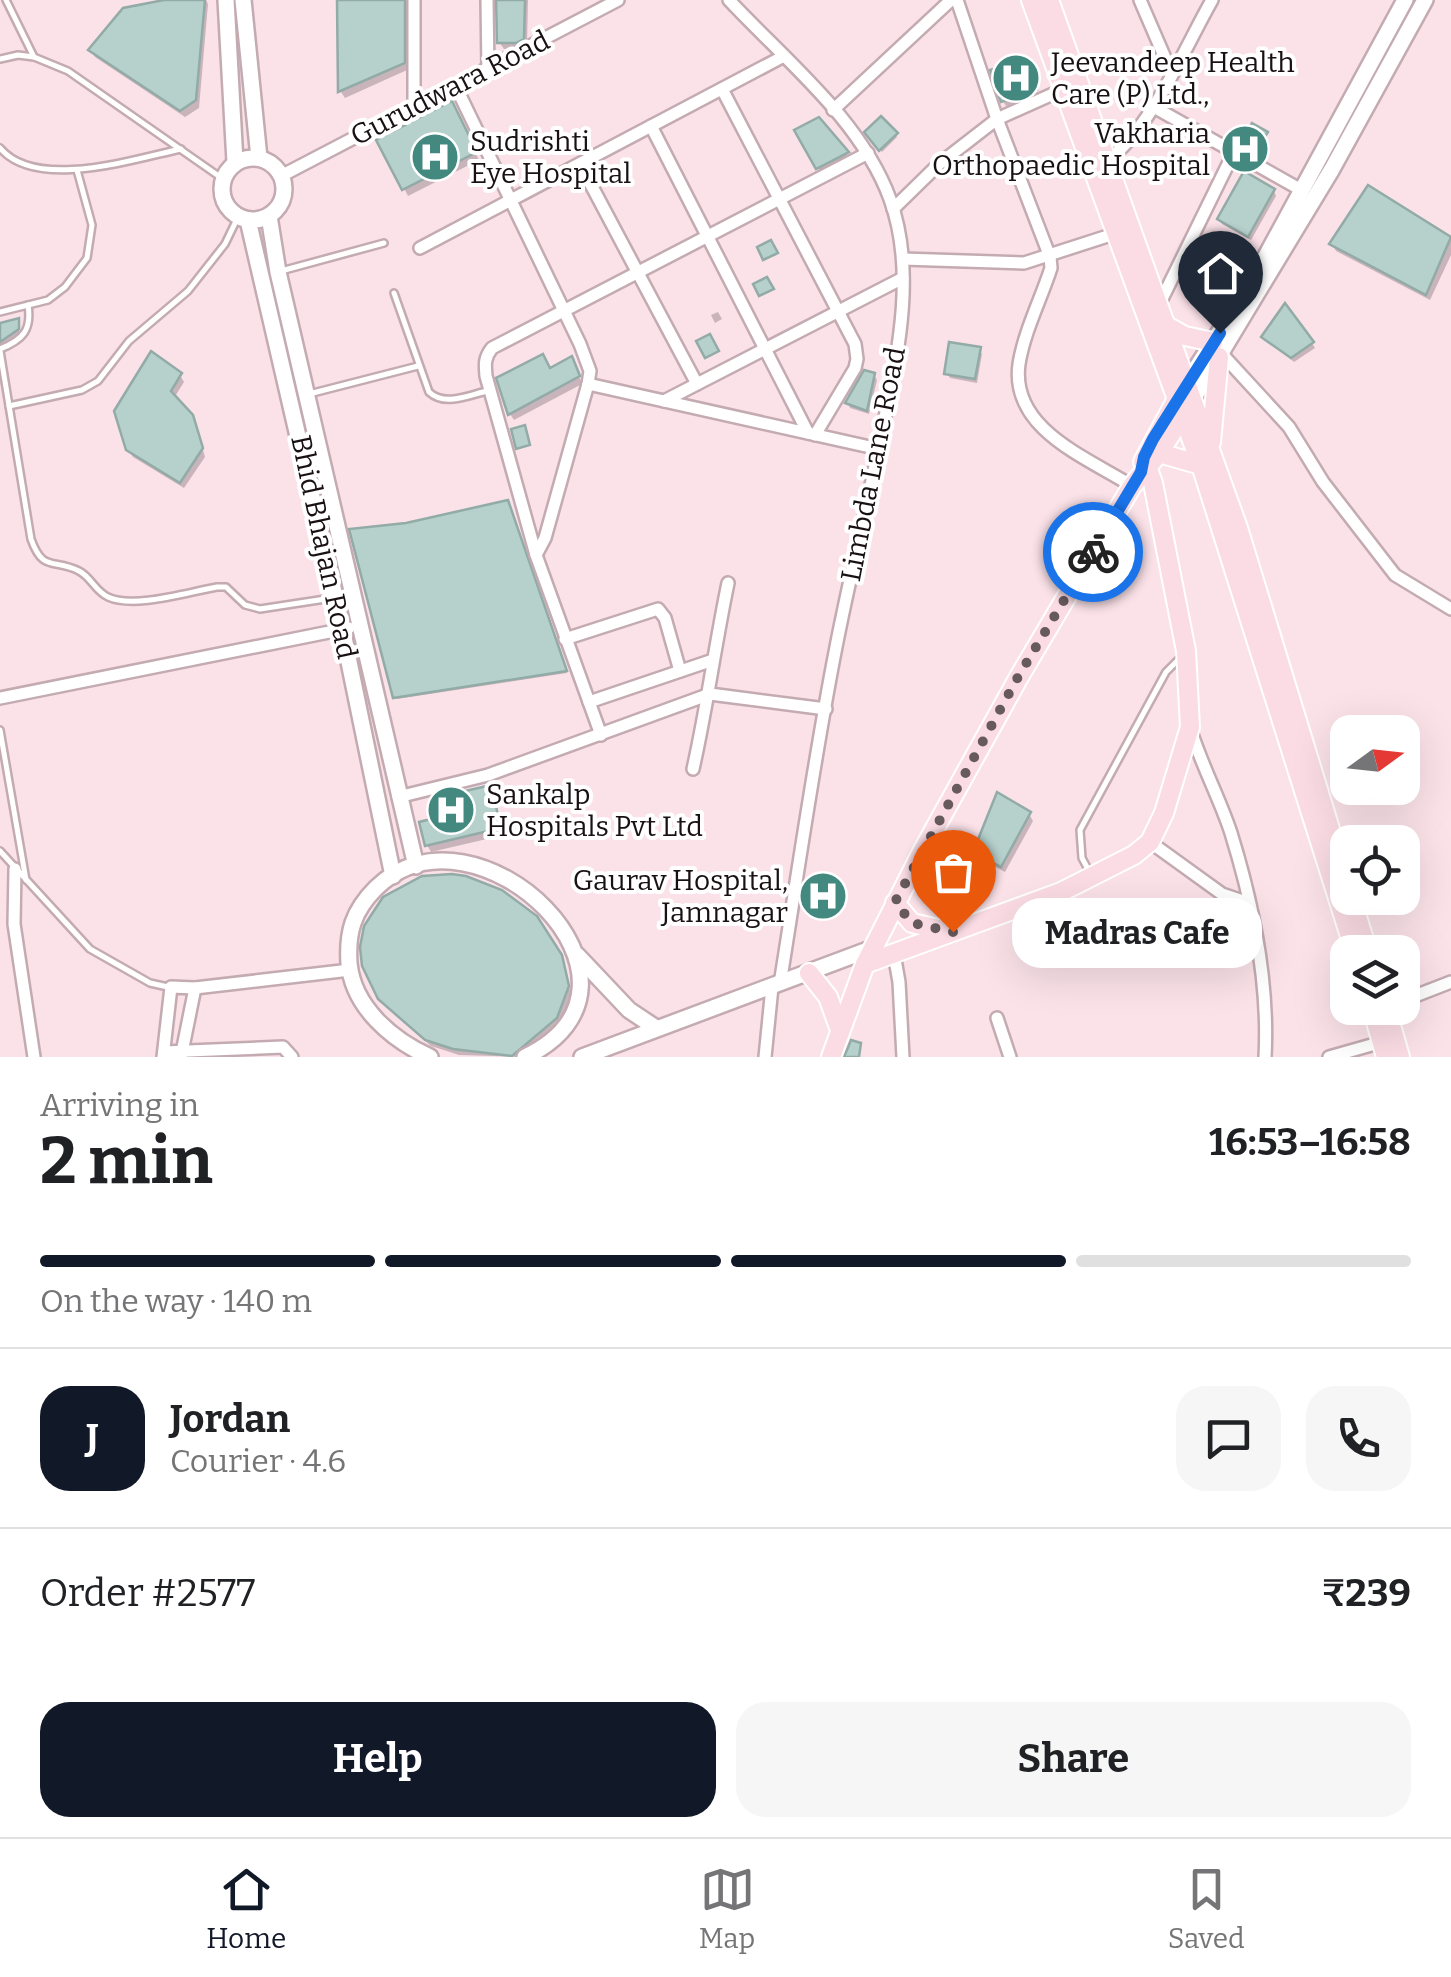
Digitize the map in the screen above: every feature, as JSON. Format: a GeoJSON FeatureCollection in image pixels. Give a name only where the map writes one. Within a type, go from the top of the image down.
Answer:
{"type":"FeatureCollection","features":[{"type":"Feature","properties":{"kind":"main road"},"geometry":{"type":"LineString","coordinates":[[226,0],[235,162]]}},
{"type":"Feature","properties":{"kind":"main road"},"geometry":{"type":"LineString","coordinates":[[243,0],[259,158]]}},
{"type":"Feature","properties":{"kind":"main road"},"geometry":{"type":"LineString","coordinates":[[1031,0],[1117,232],[1184,399],[1210,448],[1330,829]]}},
{"type":"Feature","properties":{"kind":"main road"},"geometry":{"type":"LineString","coordinates":[[1048,0],[1166,326],[1201,465],[1350,935]]}},
{"type":"Feature","properties":{"kind":"main road"},"geometry":{"type":"LineString","coordinates":[[831,1057],[869,956],[895,902],[1018,677],[1184,399],[1218,351],[1425,0]]}},
{"type":"Feature","properties":{"kind":"main road"},"geometry":{"type":"LineString","coordinates":[[1210,448],[1218,351],[1303,190],[1326,165],[1397,3]]}},
{"type":"Feature","properties":{"kind":"main road"},"geometry":{"type":"LineString","coordinates":[[259,158],[272,164],[281,176],[282,200],[269,216],[243,218],[223,200],[222,179],[235,162],[259,158]]}},
{"type":"Feature","properties":{"kind":"main road","name":"Bhid Bhajan Road"},"geometry":{"type":"LineString","coordinates":[[269,216],[351,628],[392,876]]}},
{"type":"Feature","properties":{"kind":"main road","name":"Bhid Bhajan Road"},"geometry":{"type":"LineString","coordinates":[[243,218],[294,409],[335,598],[351,628],[416,866]]}},
{"type":"Feature","properties":{"kind":"main road"},"geometry":{"type":"LineString","coordinates":[[1166,326],[1218,351]]}},
{"type":"Feature","properties":{"kind":"main road"},"geometry":{"type":"LineString","coordinates":[[1145,467],[1201,465]]}},
{"type":"Feature","properties":{"kind":"main road"},"geometry":{"type":"LineString","coordinates":[[582,1057],[809,973],[869,956],[894,954],[953,932],[1092,877],[1150,842],[1164,813],[1190,727],[1186,651],[1145,467]]}},
{"type":"Feature","properties":{"kind":"main road"},"geometry":{"type":"LineString","coordinates":[[430,1057],[403,1044],[374,1019],[350,970],[348,938],[353,916],[379,886],[416,866],[441,862],[472,865],[501,874],[548,908],[577,956],[628,1010],[656,1028]]}},
{"type":"Feature","properties":{"kind":"main road"},"geometry":{"type":"LineString","coordinates":[[895,902],[912,923],[953,932]]}},
{"type":"Feature","properties":{"kind":"main road"},"geometry":{"type":"LineString","coordinates":[[525,1057],[558,1037],[570,1015],[580,985],[577,956]]}},
{"type":"Feature","properties":{"kind":"main road"},"geometry":{"type":"LineString","coordinates":[[809,973],[828,996],[840,1030]]}},
{"type":"Feature","properties":{"kind":"main road"},"geometry":{"type":"LineString","coordinates":[[1377,1025],[1384,1049]]}},
{"type":"Feature","properties":{"kind":"main road"},"geometry":{"type":"LineString","coordinates":[[1391,1025],[1400,1057]]}},
{"type":"Feature","properties":{"kind":"street"},"geometry":{"type":"LineString","coordinates":[[414,0],[414,109]]}},
{"type":"Feature","properties":{"kind":"street"},"geometry":{"type":"LineString","coordinates":[[487,0],[488,70]]}},
{"type":"Feature","properties":{"kind":"street","name":"Gurudwara Road"},"geometry":{"type":"LineString","coordinates":[[281,176],[618,0]]}},
{"type":"Feature","properties":{"kind":"street","name":"Limbda Lane Road"},"geometry":{"type":"LineString","coordinates":[[729,0],[834,110],[868,153],[893,209],[904,259],[894,373],[826,709],[765,1057]]}},
{"type":"Feature","properties":{"kind":"street"},"geometry":{"type":"LineString","coordinates":[[834,110],[957,0],[1050,257],[1051,268],[1019,361],[1019,394],[1034,421],[1051,436],[1145,467]]}},
{"type":"Feature","properties":{"kind":"street"},"geometry":{"type":"LineString","coordinates":[[1140,0],[1171,72]]}},
{"type":"Feature","properties":{"kind":"street"},"geometry":{"type":"LineString","coordinates":[[1106,162],[1122,150],[1152,106],[1212,0]]}},
{"type":"Feature","properties":{"kind":"street"},"geometry":{"type":"LineString","coordinates":[[420,248],[784,56]]}},
{"type":"Feature","properties":{"kind":"street"},"geometry":{"type":"LineString","coordinates":[[456,86],[590,372],[545,538],[536,554]]}},
{"type":"Feature","properties":{"kind":"street"},"geometry":{"type":"LineString","coordinates":[[722,89],[855,344],[857,358],[811,434]]}},
{"type":"Feature","properties":{"kind":"street"},"geometry":{"type":"LineString","coordinates":[[893,209],[939,164],[997,118],[1064,89]]}},
{"type":"Feature","properties":{"kind":"street"},"geometry":{"type":"LineString","coordinates":[[1152,106],[1303,190]]}},
{"type":"Feature","properties":{"kind":"street"},"geometry":{"type":"LineString","coordinates":[[651,126],[811,434]]}},
{"type":"Feature","properties":{"kind":"street"},"geometry":{"type":"LineString","coordinates":[[1159,306],[1234,152]]}},
{"type":"Feature","properties":{"kind":"street"},"geometry":{"type":"LineString","coordinates":[[601,735],[536,554],[484,363],[492,348],[868,153]]}},
{"type":"Feature","properties":{"kind":"street"},"geometry":{"type":"LineString","coordinates":[[580,164],[697,384]]}},
{"type":"Feature","properties":{"kind":"street"},"geometry":{"type":"LineString","coordinates":[[904,259],[1024,263],[1117,232]]}},
{"type":"Feature","properties":{"kind":"street"},"geometry":{"type":"LineString","coordinates":[[664,401],[903,278]]}},
{"type":"Feature","properties":{"kind":"street"},"geometry":{"type":"LineString","coordinates":[[1218,351],[1288,427],[1324,482],[1395,575],[1451,609]]}},
{"type":"Feature","properties":{"kind":"street"},"geometry":{"type":"LineString","coordinates":[[588,384],[879,450]]}},
{"type":"Feature","properties":{"kind":"street"},"geometry":{"type":"LineString","coordinates":[[693,768],[728,583]]}},
{"type":"Feature","properties":{"kind":"street"},"geometry":{"type":"LineString","coordinates":[[565,639],[658,609],[665,618],[680,671]]}},
{"type":"Feature","properties":{"kind":"street"},"geometry":{"type":"LineString","coordinates":[[0,698],[351,628]]}},
{"type":"Feature","properties":{"kind":"street"},"geometry":{"type":"LineString","coordinates":[[589,702],[713,660]]}},
{"type":"Feature","properties":{"kind":"street"},"geometry":{"type":"LineString","coordinates":[[398,797],[488,775],[710,694],[826,709]]}},
{"type":"Feature","properties":{"kind":"street"},"geometry":{"type":"LineString","coordinates":[[1190,727],[1202,768],[1230,830],[1249,903],[1264,1004],[1265,1057]]}},
{"type":"Feature","properties":{"kind":"street"},"geometry":{"type":"LineString","coordinates":[[1150,842],[1222,894],[1249,903]]}},
{"type":"Feature","properties":{"kind":"street"},"geometry":{"type":"LineString","coordinates":[[15,869],[14,924],[34,1057]]}},
{"type":"Feature","properties":{"kind":"street"},"geometry":{"type":"LineString","coordinates":[[894,954],[902,1057]]}},
{"type":"Feature","properties":{"kind":"street"},"geometry":{"type":"LineString","coordinates":[[292,1057],[282,1047],[163,1054],[171,987],[196,988],[350,970]]}},
{"type":"Feature","properties":{"kind":"street"},"geometry":{"type":"LineString","coordinates":[[1420,995],[1451,982]]}},
{"type":"Feature","properties":{"kind":"street"},"geometry":{"type":"LineString","coordinates":[[181,1054],[196,988]]}},
{"type":"Feature","properties":{"kind":"street"},"geometry":{"type":"LineString","coordinates":[[997,1018],[1010,1057]]}},
{"type":"Feature","properties":{"kind":"street"},"geometry":{"type":"LineString","coordinates":[[1329,1057],[1384,1049]]}},
{"type":"Feature","properties":{"kind":"lane"},"geometry":{"type":"LineString","coordinates":[[6,0],[34,57]]}},
{"type":"Feature","properties":{"kind":"lane"},"geometry":{"type":"LineString","coordinates":[[0,59],[34,57],[68,70],[222,179]]}},
{"type":"Feature","properties":{"kind":"lane"},"geometry":{"type":"LineString","coordinates":[[0,148],[8,157],[30,166],[77,170],[181,149]]}},
{"type":"Feature","properties":{"kind":"lane"},"geometry":{"type":"LineString","coordinates":[[0,312],[48,300],[87,258],[92,226],[77,170]]}},
{"type":"Feature","properties":{"kind":"lane"},"geometry":{"type":"LineString","coordinates":[[9,406],[82,390],[98,381],[129,341],[188,291],[243,218]]}},
{"type":"Feature","properties":{"kind":"lane"},"geometry":{"type":"LineString","coordinates":[[278,272],[384,243]]}},
{"type":"Feature","properties":{"kind":"lane"},"geometry":{"type":"LineString","coordinates":[[394,293],[430,392],[436,398],[449,400],[490,390]]}},
{"type":"Feature","properties":{"kind":"lane"},"geometry":{"type":"LineString","coordinates":[[28,305],[27,333],[0,350],[31,539],[36,554],[44,562],[73,568],[107,596],[124,600],[147,600],[217,587],[226,587],[246,606],[260,609],[335,598]]}},
{"type":"Feature","properties":{"kind":"lane"},"geometry":{"type":"LineString","coordinates":[[306,395],[418,366]]}},
{"type":"Feature","properties":{"kind":"lane"},"geometry":{"type":"LineString","coordinates":[[1092,877],[1082,858],[1080,830],[1166,672],[1186,651]]}},
{"type":"Feature","properties":{"kind":"lane"},"geometry":{"type":"LineString","coordinates":[[0,730],[26,882]]}},
{"type":"Feature","properties":{"kind":"lane"},"geometry":{"type":"LineString","coordinates":[[0,851],[90,948],[150,983],[171,987]]}},
{"type":"Feature","properties":{"kind":"building"},"geometry":{"type":"Polygon","coordinates":[[[164,0],[205,0],[196,100],[180,111],[88,50],[123,8],[164,0]]]}},
{"type":"Feature","properties":{"kind":"building"},"geometry":{"type":"Polygon","coordinates":[[[337,0],[405,0],[405,63],[338,92],[337,0]]]}},
{"type":"Feature","properties":{"kind":"building"},"geometry":{"type":"Polygon","coordinates":[[[496,0],[525,0],[524,39],[497,43],[496,0]]]}},
{"type":"Feature","properties":{"kind":"building"},"geometry":{"type":"Polygon","coordinates":[[[1027,58],[1037,90],[1001,102],[990,70],[1027,58]]]}},
{"type":"Feature","properties":{"kind":"building"},"geometry":{"type":"Polygon","coordinates":[[[452,101],[477,152],[402,190],[376,140],[452,101]]]}},
{"type":"Feature","properties":{"kind":"building"},"geometry":{"type":"Polygon","coordinates":[[[881,116],[898,133],[879,151],[864,132],[881,116]]]}},
{"type":"Feature","properties":{"kind":"building"},"geometry":{"type":"Polygon","coordinates":[[[819,117],[849,152],[816,169],[794,130],[819,117]]]}},
{"type":"Feature","properties":{"kind":"building"},"geometry":{"type":"Polygon","coordinates":[[[1252,123],[1268,132],[1256,151],[1241,142],[1252,123]]]}},
{"type":"Feature","properties":{"kind":"building"},"geometry":{"type":"Polygon","coordinates":[[[1244,171],[1275,189],[1248,237],[1217,219],[1244,171]]]}},
{"type":"Feature","properties":{"kind":"building"},"geometry":{"type":"Polygon","coordinates":[[[1368,185],[1451,237],[1426,295],[1329,244],[1368,185]]]}},
{"type":"Feature","properties":{"kind":"building"},"geometry":{"type":"Polygon","coordinates":[[[771,240],[778,253],[763,260],[757,247],[771,240]]]}},
{"type":"Feature","properties":{"kind":"building"},"geometry":{"type":"Polygon","coordinates":[[[767,277],[774,289],[759,296],[753,284],[767,277]]]}},
{"type":"Feature","properties":{"kind":"building"},"geometry":{"type":"Polygon","coordinates":[[[1285,303],[1314,342],[1291,358],[1261,337],[1285,303]]]}},
{"type":"Feature","properties":{"kind":"building"},"geometry":{"type":"Polygon","coordinates":[[[19,318],[19,329],[0,342],[0,323],[19,318]]]}},
{"type":"Feature","properties":{"kind":"building"},"geometry":{"type":"Polygon","coordinates":[[[710,334],[719,351],[705,358],[696,341],[710,334]]]}},
{"type":"Feature","properties":{"kind":"building"},"geometry":{"type":"Polygon","coordinates":[[[949,342],[981,347],[975,379],[944,374],[949,342]]]}},
{"type":"Feature","properties":{"kind":"building"},"geometry":{"type":"Polygon","coordinates":[[[151,351],[182,373],[171,391],[193,415],[203,448],[180,483],[126,450],[114,411],[151,351]]]}},
{"type":"Feature","properties":{"kind":"building"},"geometry":{"type":"Polygon","coordinates":[[[543,354],[550,368],[572,356],[580,376],[508,415],[496,378],[543,354]]]}},
{"type":"Feature","properties":{"kind":"building"},"geometry":{"type":"Polygon","coordinates":[[[864,370],[875,373],[867,411],[845,403],[864,370]]]}},
{"type":"Feature","properties":{"kind":"building"},"geometry":{"type":"Polygon","coordinates":[[[525,425],[530,445],[516,449],[511,429],[525,425]]]}},
{"type":"Feature","properties":{"kind":"building"},"geometry":{"type":"Polygon","coordinates":[[[508,500],[567,671],[393,698],[349,529],[406,523],[508,500]]]}},
{"type":"Feature","properties":{"kind":"building"},"geometry":{"type":"Polygon","coordinates":[[[491,785],[501,828],[425,846],[419,822],[439,817],[435,798],[491,785]]]}},
{"type":"Feature","properties":{"kind":"building"},"geometry":{"type":"Polygon","coordinates":[[[997,792],[1031,812],[1001,867],[973,852],[997,792]]]}},
{"type":"Feature","properties":{"kind":"building"},"geometry":{"type":"Polygon","coordinates":[[[452,874],[502,890],[537,916],[562,955],[569,986],[557,1018],[512,1056],[453,1049],[425,1040],[378,999],[362,966],[364,926],[383,897],[422,876],[452,874]]]}},
{"type":"Feature","properties":{"kind":"building"},"geometry":{"type":"Polygon","coordinates":[[[814,881],[841,889],[836,906],[809,898],[814,881]]]}},
{"type":"Feature","properties":{"kind":"building"},"geometry":{"type":"Polygon","coordinates":[[[851,1040],[861,1043],[859,1057],[844,1057],[851,1040]]]}},
{"type":"Feature","properties":{"kind":"way so far"},"geometry":{"type":"LineString","coordinates":[[953,932],[912,923],[895,902],[1018,677],[1093,552]]}},
{"type":"Feature","properties":{"kind":"place","name":"Jeevandeep Health Care (P) Ltd.,"},"geometry":{"type":"Point","coordinates":[1016,78]}},
{"type":"Feature","properties":{"kind":"place","name":"Vakharia Orthopaedic Hospital"},"geometry":{"type":"Point","coordinates":[1245,149]}},
{"type":"Feature","properties":{"kind":"place","name":"Sudrishti Eye Hospital"},"geometry":{"type":"Point","coordinates":[435,157]}},
{"type":"Feature","properties":{"kind":"place","name":"Sankalp Hospitals Pvt Ltd"},"geometry":{"type":"Point","coordinates":[451,810]}},
{"type":"Feature","properties":{"kind":"place","name":"Gaurav Hospital, Jamnagar"},"geometry":{"type":"Point","coordinates":[823,896]}},
{"type":"Feature","properties":{"kind":"place","name":"Madras Cafe"},"geometry":{"type":"Point","coordinates":[953,932]}},
{"type":"Feature","properties":{"kind":"route"},"geometry":{"type":"LineString","coordinates":[[1093,552],[1141,472],[1153,439],[1220,333]]}}]}
